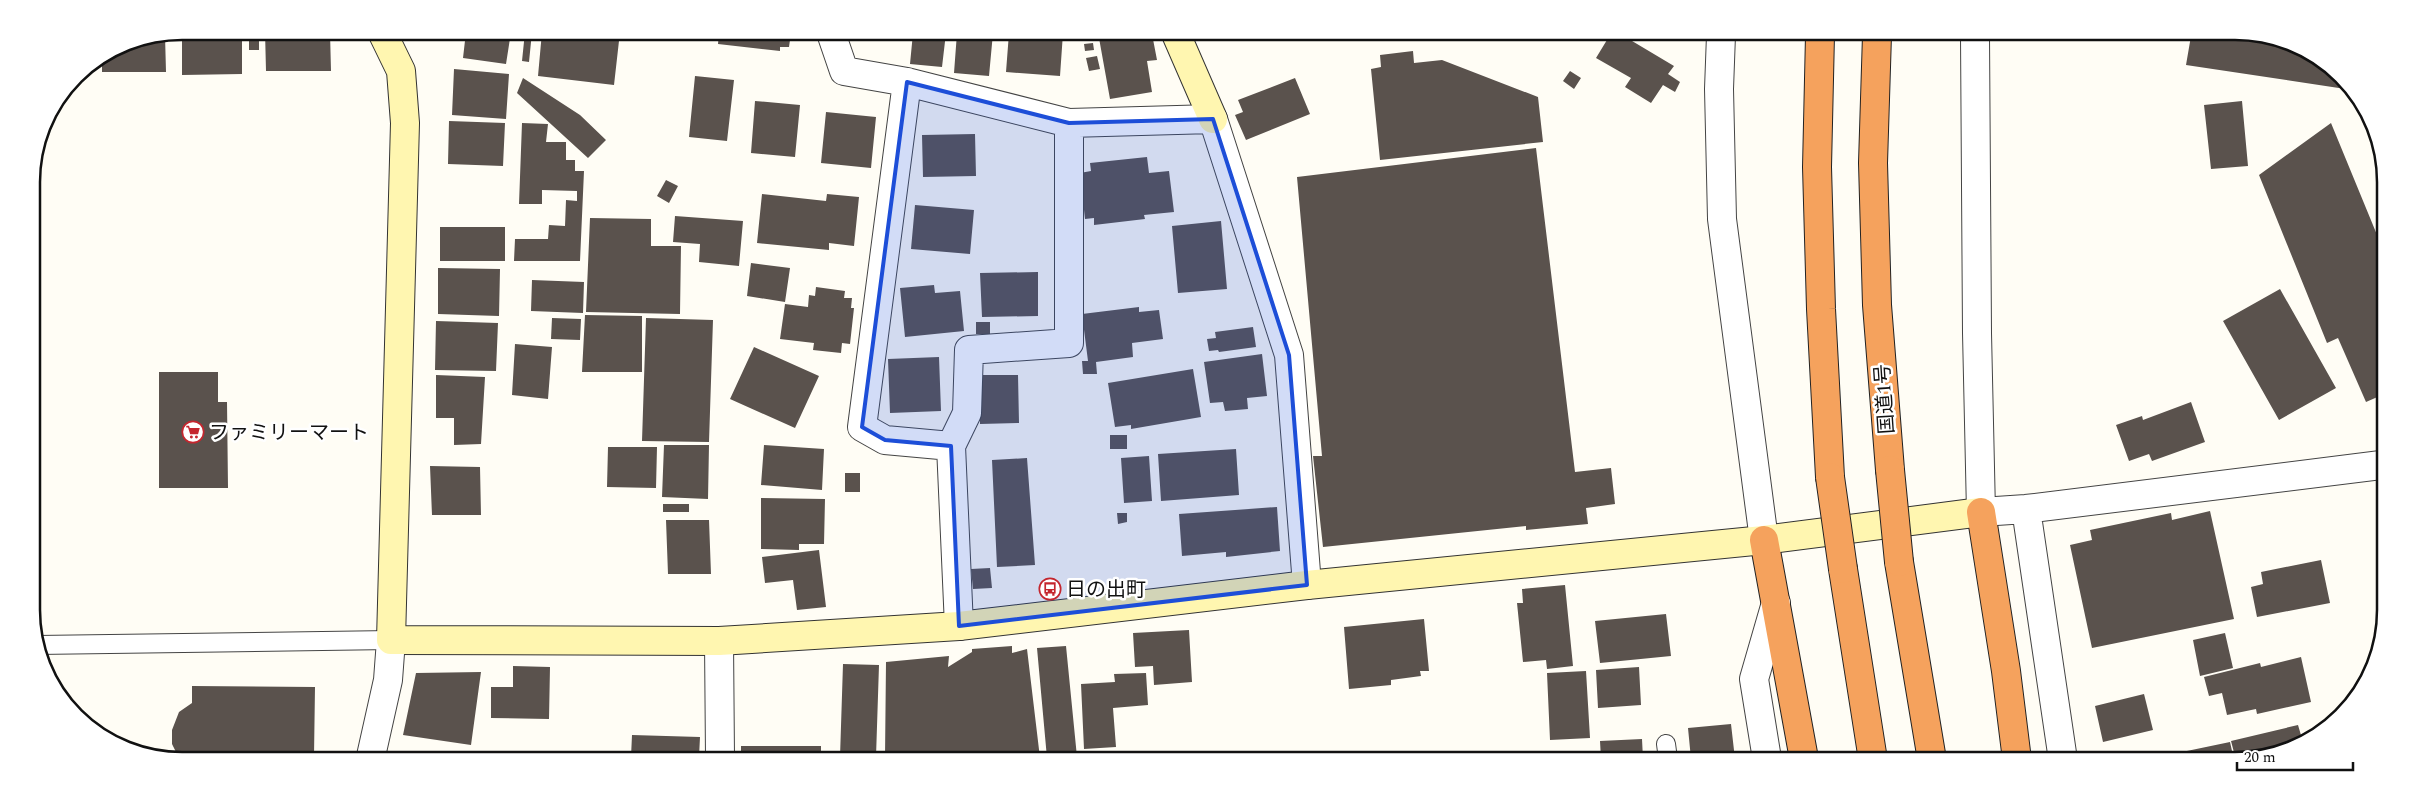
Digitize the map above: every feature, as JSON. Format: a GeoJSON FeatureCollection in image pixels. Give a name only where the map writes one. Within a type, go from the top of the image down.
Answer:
{"type":"FeatureCollection","features":[{"type":"Feature","properties":{"kind":"highway"},"geometry":{"type":"LineString","coordinates":[[1820,40],[1817,167],[1821,309],[1830,477],[1872,752]]}},
{"type":"Feature","properties":{"kind":"highway","name":"国道1号"},"geometry":{"type":"LineString","coordinates":[[1877,40],[1873,163],[1877,306],[1899,562],[1931,752]]}},
{"type":"Feature","properties":{"kind":"highway"},"geometry":{"type":"LineString","coordinates":[[1981,512],[2006,671],[2015,752]]}},
{"type":"Feature","properties":{"kind":"highway"},"geometry":{"type":"LineString","coordinates":[[1764,540],[1803,752]]}},
{"type":"Feature","properties":{"kind":"street"},"geometry":{"type":"LineString","coordinates":[[372,752],[388,680],[392,640],[405,123],[401,71],[386,40]]}},
{"type":"Feature","properties":{"kind":"street"},"geometry":{"type":"LineString","coordinates":[[833,40],[844,71],[907,82],[1068,122],[1213,119]]}},
{"type":"Feature","properties":{"kind":"street"},"geometry":{"type":"LineString","coordinates":[[1179,40],[1213,119],[1289,355],[1307,585]]}},
{"type":"Feature","properties":{"kind":"street"},"geometry":{"type":"LineString","coordinates":[[1720,40],[1722,220],[1764,540]]}},
{"type":"Feature","properties":{"kind":"street"},"geometry":{"type":"LineString","coordinates":[[1975,40],[1976,333],[1981,512]]}},
{"type":"Feature","properties":{"kind":"street"},"geometry":{"type":"LineString","coordinates":[[907,82],[862,427],[885,440],[952,446]]}},
{"type":"Feature","properties":{"kind":"street"},"geometry":{"type":"LineString","coordinates":[[959,626],[952,446],[967,413],[969,350],[1069,343],[1068,122]]}},
{"type":"Feature","properties":{"kind":"street"},"geometry":{"type":"LineString","coordinates":[[392,640],[720,641],[959,626],[1307,585],[1764,540],[2377,465]]}},
{"type":"Feature","properties":{"kind":"street"},"geometry":{"type":"LineString","coordinates":[[2026,509],[2062,752]]}},
{"type":"Feature","properties":{"kind":"street"},"geometry":{"type":"LineString","coordinates":[[1766,752],[1754,679],[1776,603]]}},
{"type":"Feature","properties":{"kind":"street"},"geometry":{"type":"LineString","coordinates":[[720,641],[720,752]]}},
{"type":"Feature","properties":{"kind":"lane"},"geometry":{"type":"LineString","coordinates":[[45,645],[392,640]]}},
{"type":"Feature","properties":{"kind":"highlighted area"},"geometry":{"type":"Polygon","coordinates":[[[907,82],[1069,123],[1213,119],[1289,355],[1307,585],[959,626],[951,446],[885,440],[862,427],[907,82]]]}},
{"type":"Feature","properties":{"kind":"building"},"geometry":{"type":"Polygon","coordinates":[[[182,40],[242,40],[242,74],[182,75],[182,40]]]}},
{"type":"Feature","properties":{"kind":"building"},"geometry":{"type":"Polygon","coordinates":[[[249,40],[259,40],[259,50],[249,50],[249,40]]]}},
{"type":"Feature","properties":{"kind":"building"},"geometry":{"type":"Polygon","coordinates":[[[265,40],[330,40],[331,71],[266,71],[265,40]]]}},
{"type":"Feature","properties":{"kind":"building"},"geometry":{"type":"Polygon","coordinates":[[[465,40],[510,40],[506,64],[463,58],[465,40]]]}},
{"type":"Feature","properties":{"kind":"building"},"geometry":{"type":"Polygon","coordinates":[[[524,40],[531,40],[529,62],[522,61],[524,40]]]}},
{"type":"Feature","properties":{"kind":"building"},"geometry":{"type":"Polygon","coordinates":[[[541,40],[619,40],[614,85],[538,76],[541,40]]]}},
{"type":"Feature","properties":{"kind":"building"},"geometry":{"type":"Polygon","coordinates":[[[718,40],[790,40],[789,47],[780,47],[780,51],[718,44],[718,40]]]}},
{"type":"Feature","properties":{"kind":"building"},"geometry":{"type":"Polygon","coordinates":[[[912,40],[945,40],[942,67],[910,64],[912,40]]]}},
{"type":"Feature","properties":{"kind":"building"},"geometry":{"type":"Polygon","coordinates":[[[956,40],[992,40],[989,76],[954,73],[956,40]]]}},
{"type":"Feature","properties":{"kind":"building"},"geometry":{"type":"Polygon","coordinates":[[[1008,40],[1063,40],[1060,76],[1006,72],[1008,40]]]}},
{"type":"Feature","properties":{"kind":"building"},"geometry":{"type":"Polygon","coordinates":[[[1099,40],[1153,40],[1157,60],[1147,61],[1152,92],[1110,99],[1099,40]]]}},
{"type":"Feature","properties":{"kind":"building"},"geometry":{"type":"Polygon","coordinates":[[[1607,40],[1630,40],[1674,66],[1668,74],[1680,82],[1675,92],[1663,85],[1651,103],[1625,87],[1631,78],[1596,58],[1607,40]]]}},
{"type":"Feature","properties":{"kind":"building"},"geometry":{"type":"Polygon","coordinates":[[[2190,40],[2253,41],[2289,51],[2306,59],[2328,75],[2341,88],[2186,65],[2190,40]]]}},
{"type":"Feature","properties":{"kind":"building"},"geometry":{"type":"Polygon","coordinates":[[[165,41],[166,72],[102,72],[102,65],[119,55],[137,48],[165,41]]]}},
{"type":"Feature","properties":{"kind":"building"},"geometry":{"type":"Polygon","coordinates":[[[1093,43],[1094,50],[1085,51],[1084,44],[1093,43]]]}},
{"type":"Feature","properties":{"kind":"building"},"geometry":{"type":"Polygon","coordinates":[[[1413,51],[1414,63],[1442,60],[1538,97],[1543,142],[1380,160],[1371,69],[1381,67],[1380,55],[1413,51]]]}},
{"type":"Feature","properties":{"kind":"building"},"geometry":{"type":"Polygon","coordinates":[[[1097,56],[1100,69],[1089,71],[1086,58],[1097,56]]]}},
{"type":"Feature","properties":{"kind":"building"},"geometry":{"type":"Polygon","coordinates":[[[454,69],[509,74],[506,119],[452,115],[454,69]]]}},
{"type":"Feature","properties":{"kind":"building"},"geometry":{"type":"Polygon","coordinates":[[[1570,71],[1581,78],[1574,89],[1563,81],[1570,71]]]}},
{"type":"Feature","properties":{"kind":"building"},"geometry":{"type":"Polygon","coordinates":[[[695,76],[734,80],[727,141],[689,137],[695,76]]]}},
{"type":"Feature","properties":{"kind":"building"},"geometry":{"type":"Polygon","coordinates":[[[523,78],[580,115],[606,140],[588,158],[517,93],[523,78]]]}},
{"type":"Feature","properties":{"kind":"building"},"geometry":{"type":"Polygon","coordinates":[[[1295,78],[1310,114],[1246,140],[1235,115],[1243,112],[1238,100],[1295,78]]]}},
{"type":"Feature","properties":{"kind":"building"},"geometry":{"type":"Polygon","coordinates":[[[755,101],[800,105],[795,157],[751,153],[755,101]]]}},
{"type":"Feature","properties":{"kind":"building"},"geometry":{"type":"Polygon","coordinates":[[[2242,101],[2248,166],[2211,169],[2204,105],[2242,101]]]}},
{"type":"Feature","properties":{"kind":"building"},"geometry":{"type":"Polygon","coordinates":[[[826,112],[876,117],[871,168],[821,163],[826,112]]]}},
{"type":"Feature","properties":{"kind":"building"},"geometry":{"type":"Polygon","coordinates":[[[449,121],[505,123],[503,166],[448,164],[449,121]]]}},
{"type":"Feature","properties":{"kind":"building"},"geometry":{"type":"Polygon","coordinates":[[[522,123],[548,124],[546,142],[566,142],[566,160],[575,160],[575,171],[584,171],[580,261],[514,261],[515,239],[548,239],[549,225],[565,226],[566,200],[577,201],[577,191],[542,190],[542,204],[519,204],[522,123]]]}},
{"type":"Feature","properties":{"kind":"building"},"geometry":{"type":"Polygon","coordinates":[[[2331,123],[2377,235],[2377,397],[2366,402],[2338,338],[2327,343],[2259,175],[2331,123]]]}},
{"type":"Feature","properties":{"kind":"building"},"geometry":{"type":"Polygon","coordinates":[[[975,134],[976,176],[923,177],[922,135],[975,134]]]}},
{"type":"Feature","properties":{"kind":"building"},"geometry":{"type":"Polygon","coordinates":[[[1536,148],[1575,472],[1611,468],[1615,504],[1586,508],[1588,524],[1526,530],[1526,526],[1323,547],[1313,456],[1322,456],[1297,177],[1536,148]]]}},
{"type":"Feature","properties":{"kind":"building"},"geometry":{"type":"Polygon","coordinates":[[[1147,157],[1149,173],[1169,171],[1174,212],[1144,215],[1145,219],[1094,225],[1094,218],[1085,219],[1080,173],[1091,171],[1090,163],[1147,157]]]}},
{"type":"Feature","properties":{"kind":"building"},"geometry":{"type":"Polygon","coordinates":[[[666,180],[678,186],[669,203],[657,196],[666,180]]]}},
{"type":"Feature","properties":{"kind":"building"},"geometry":{"type":"Polygon","coordinates":[[[762,194],[826,201],[827,194],[859,197],[854,246],[829,243],[829,250],[757,243],[762,194]]]}},
{"type":"Feature","properties":{"kind":"building"},"geometry":{"type":"Polygon","coordinates":[[[915,205],[974,210],[970,254],[911,249],[915,205]]]}},
{"type":"Feature","properties":{"kind":"building"},"geometry":{"type":"Polygon","coordinates":[[[675,216],[743,221],[739,266],[699,262],[700,244],[673,242],[675,216]]]}},
{"type":"Feature","properties":{"kind":"building"},"geometry":{"type":"Polygon","coordinates":[[[590,218],[651,219],[651,246],[681,246],[680,314],[586,312],[590,218]]]}},
{"type":"Feature","properties":{"kind":"building"},"geometry":{"type":"Polygon","coordinates":[[[1221,221],[1227,289],[1178,293],[1172,226],[1221,221]]]}},
{"type":"Feature","properties":{"kind":"building"},"geometry":{"type":"Polygon","coordinates":[[[440,227],[505,227],[505,261],[440,261],[440,227]]]}},
{"type":"Feature","properties":{"kind":"building"},"geometry":{"type":"Polygon","coordinates":[[[751,263],[790,268],[785,302],[747,296],[751,263]]]}},
{"type":"Feature","properties":{"kind":"building"},"geometry":{"type":"Polygon","coordinates":[[[438,268],[500,269],[499,316],[438,314],[438,268]]]}},
{"type":"Feature","properties":{"kind":"building"},"geometry":{"type":"Polygon","coordinates":[[[1038,272],[1038,316],[982,317],[980,273],[1038,272]]]}},
{"type":"Feature","properties":{"kind":"building"},"geometry":{"type":"Polygon","coordinates":[[[532,280],[584,282],[583,313],[531,311],[532,280]]]}},
{"type":"Feature","properties":{"kind":"building"},"geometry":{"type":"Polygon","coordinates":[[[934,285],[935,293],[960,291],[964,331],[905,337],[900,288],[934,285]]]}},
{"type":"Feature","properties":{"kind":"building"},"geometry":{"type":"Polygon","coordinates":[[[816,287],[845,291],[844,298],[852,298],[851,308],[854,308],[850,344],[842,343],[841,353],[813,350],[814,343],[780,339],[785,304],[808,307],[809,295],[815,296],[816,287]]]}},
{"type":"Feature","properties":{"kind":"building"},"geometry":{"type":"Polygon","coordinates":[[[2280,289],[2336,388],[2279,420],[2223,321],[2280,289]]]}},
{"type":"Feature","properties":{"kind":"building"},"geometry":{"type":"Polygon","coordinates":[[[1139,307],[1139,312],[1159,310],[1163,339],[1132,343],[1133,357],[1096,362],[1097,374],[1083,374],[1082,361],[1088,361],[1082,314],[1139,307]]]}},
{"type":"Feature","properties":{"kind":"building"},"geometry":{"type":"Polygon","coordinates":[[[585,315],[642,316],[642,372],[582,372],[585,315]]]}},
{"type":"Feature","properties":{"kind":"building"},"geometry":{"type":"Polygon","coordinates":[[[552,318],[581,319],[580,340],[551,339],[552,318]]]}},
{"type":"Feature","properties":{"kind":"building"},"geometry":{"type":"Polygon","coordinates":[[[646,318],[713,320],[709,442],[642,441],[646,318]]]}},
{"type":"Feature","properties":{"kind":"building"},"geometry":{"type":"Polygon","coordinates":[[[436,321],[498,323],[496,371],[435,370],[436,321]]]}},
{"type":"Feature","properties":{"kind":"building"},"geometry":{"type":"Polygon","coordinates":[[[976,322],[990,322],[990,334],[976,334],[976,322]]]}},
{"type":"Feature","properties":{"kind":"building"},"geometry":{"type":"Polygon","coordinates":[[[1253,327],[1256,347],[1219,352],[1218,350],[1209,351],[1207,339],[1216,338],[1215,332],[1253,327]]]}},
{"type":"Feature","properties":{"kind":"building"},"geometry":{"type":"Polygon","coordinates":[[[515,344],[552,347],[548,399],[512,395],[515,344]]]}},
{"type":"Feature","properties":{"kind":"building"},"geometry":{"type":"Polygon","coordinates":[[[754,347],[819,376],[795,428],[730,399],[754,347]]]}},
{"type":"Feature","properties":{"kind":"building"},"geometry":{"type":"Polygon","coordinates":[[[1262,354],[1267,396],[1247,398],[1248,409],[1225,411],[1223,402],[1210,403],[1204,362],[1262,354]]]}},
{"type":"Feature","properties":{"kind":"building"},"geometry":{"type":"Polygon","coordinates":[[[939,357],[941,411],[890,413],[888,359],[939,357]]]}},
{"type":"Feature","properties":{"kind":"building"},"geometry":{"type":"Polygon","coordinates":[[[1193,369],[1201,417],[1131,429],[1131,425],[1115,427],[1108,383],[1193,369]]]}},
{"type":"Feature","properties":{"kind":"building"},"geometry":{"type":"Polygon","coordinates":[[[159,372],[218,372],[218,402],[227,402],[228,488],[159,488],[159,372]]]}},
{"type":"Feature","properties":{"kind":"building"},"geometry":{"type":"Polygon","coordinates":[[[436,375],[485,377],[481,444],[454,445],[454,418],[436,418],[436,375]]]}},
{"type":"Feature","properties":{"kind":"building"},"geometry":{"type":"Polygon","coordinates":[[[979,375],[1018,375],[1019,423],[980,424],[979,375]]]}},
{"type":"Feature","properties":{"kind":"building"},"geometry":{"type":"Polygon","coordinates":[[[2191,402],[2205,442],[2152,461],[2149,454],[2129,461],[2116,425],[2142,416],[2143,420],[2191,402]]]}},
{"type":"Feature","properties":{"kind":"building"},"geometry":{"type":"Polygon","coordinates":[[[1110,435],[1127,435],[1127,449],[1110,449],[1110,435]]]}},
{"type":"Feature","properties":{"kind":"building"},"geometry":{"type":"Polygon","coordinates":[[[664,445],[709,445],[708,499],[662,497],[664,445]]]}},
{"type":"Feature","properties":{"kind":"building"},"geometry":{"type":"Polygon","coordinates":[[[764,445],[824,449],[822,490],[761,485],[764,445]]]}},
{"type":"Feature","properties":{"kind":"building"},"geometry":{"type":"Polygon","coordinates":[[[608,447],[657,447],[656,488],[607,487],[608,447]]]}},
{"type":"Feature","properties":{"kind":"building"},"geometry":{"type":"Polygon","coordinates":[[[1236,449],[1239,495],[1161,501],[1158,454],[1236,449]]]}},
{"type":"Feature","properties":{"kind":"building"},"geometry":{"type":"Polygon","coordinates":[[[1149,456],[1152,501],[1124,503],[1121,458],[1149,456]]]}},
{"type":"Feature","properties":{"kind":"building"},"geometry":{"type":"Polygon","coordinates":[[[1027,458],[1035,565],[997,567],[992,460],[1027,458]]]}},
{"type":"Feature","properties":{"kind":"building"},"geometry":{"type":"Polygon","coordinates":[[[430,466],[480,467],[481,515],[432,515],[430,466]]]}},
{"type":"Feature","properties":{"kind":"building"},"geometry":{"type":"Polygon","coordinates":[[[845,473],[860,473],[860,492],[845,492],[845,473]]]}},
{"type":"Feature","properties":{"kind":"building"},"geometry":{"type":"Polygon","coordinates":[[[761,498],[825,499],[824,544],[799,544],[799,550],[761,549],[761,498]]]}},
{"type":"Feature","properties":{"kind":"building"},"geometry":{"type":"Polygon","coordinates":[[[663,504],[689,504],[689,512],[663,512],[663,504]]]}},
{"type":"Feature","properties":{"kind":"building"},"geometry":{"type":"Polygon","coordinates":[[[1277,507],[1280,551],[1226,557],[1226,552],[1182,556],[1179,514],[1277,507]]]}},
{"type":"Feature","properties":{"kind":"building"},"geometry":{"type":"Polygon","coordinates":[[[2210,511],[2234,619],[2092,648],[2070,545],[2092,540],[2090,530],[2171,513],[2172,520],[2210,511]]]}},
{"type":"Feature","properties":{"kind":"building"},"geometry":{"type":"Polygon","coordinates":[[[1117,513],[1127,513],[1127,522],[1118,524],[1117,513]]]}},
{"type":"Feature","properties":{"kind":"building"},"geometry":{"type":"Polygon","coordinates":[[[666,520],[709,520],[711,574],[668,574],[666,520]]]}},
{"type":"Feature","properties":{"kind":"building"},"geometry":{"type":"Polygon","coordinates":[[[819,550],[826,607],[797,610],[793,580],[765,583],[762,557],[819,550]]]}},
{"type":"Feature","properties":{"kind":"building"},"geometry":{"type":"Polygon","coordinates":[[[2321,560],[2330,603],[2257,617],[2251,587],[2263,584],[2261,572],[2321,560]]]}},
{"type":"Feature","properties":{"kind":"building"},"geometry":{"type":"Polygon","coordinates":[[[990,568],[992,588],[973,589],[971,569],[990,568]]]}},
{"type":"Feature","properties":{"kind":"building"},"geometry":{"type":"Polygon","coordinates":[[[1565,585],[1573,666],[1547,669],[1546,660],[1523,662],[1517,603],[1523,603],[1522,589],[1565,585]]]}},
{"type":"Feature","properties":{"kind":"building"},"geometry":{"type":"Polygon","coordinates":[[[1666,614],[1671,656],[1600,663],[1595,621],[1666,614]]]}},
{"type":"Feature","properties":{"kind":"building"},"geometry":{"type":"Polygon","coordinates":[[[1424,619],[1429,671],[1420,671],[1421,676],[1391,680],[1391,685],[1349,689],[1344,627],[1424,619]]]}},
{"type":"Feature","properties":{"kind":"building"},"geometry":{"type":"Polygon","coordinates":[[[1189,630],[1192,682],[1154,685],[1153,666],[1135,667],[1133,633],[1189,630]]]}},
{"type":"Feature","properties":{"kind":"building"},"geometry":{"type":"Polygon","coordinates":[[[2225,633],[2233,668],[2200,676],[2193,640],[2225,633]]]}},
{"type":"Feature","properties":{"kind":"building"},"geometry":{"type":"Polygon","coordinates":[[[1012,646],[1012,653],[1027,649],[1039,752],[885,752],[886,662],[949,656],[948,667],[972,652],[972,649],[1012,646]]]}},
{"type":"Feature","properties":{"kind":"building"},"geometry":{"type":"Polygon","coordinates":[[[1066,646],[1077,752],[1046,752],[1037,648],[1066,646]]]}},
{"type":"Feature","properties":{"kind":"building"},"geometry":{"type":"Polygon","coordinates":[[[2301,657],[2311,702],[2257,714],[2256,709],[2227,715],[2222,693],[2209,696],[2204,677],[2260,663],[2261,667],[2301,657]]]}},
{"type":"Feature","properties":{"kind":"building"},"geometry":{"type":"Polygon","coordinates":[[[843,664],[879,665],[876,752],[840,752],[843,664]]]}},
{"type":"Feature","properties":{"kind":"building"},"geometry":{"type":"Polygon","coordinates":[[[513,666],[550,667],[549,719],[491,718],[491,687],[513,687],[513,666]]]}},
{"type":"Feature","properties":{"kind":"building"},"geometry":{"type":"Polygon","coordinates":[[[1639,667],[1641,705],[1598,708],[1596,670],[1639,667]]]}},
{"type":"Feature","properties":{"kind":"building"},"geometry":{"type":"Polygon","coordinates":[[[1586,671],[1590,738],[1550,740],[1547,673],[1586,671]]]}},
{"type":"Feature","properties":{"kind":"building"},"geometry":{"type":"Polygon","coordinates":[[[481,672],[471,745],[403,735],[416,673],[481,672]]]}},
{"type":"Feature","properties":{"kind":"building"},"geometry":{"type":"Polygon","coordinates":[[[1146,673],[1148,705],[1113,708],[1116,747],[1084,749],[1081,684],[1115,682],[1114,674],[1146,673]]]}},
{"type":"Feature","properties":{"kind":"building"},"geometry":{"type":"Polygon","coordinates":[[[192,686],[315,687],[314,752],[176,752],[172,744],[172,730],[179,712],[192,703],[192,686]]]}},
{"type":"Feature","properties":{"kind":"building"},"geometry":{"type":"Polygon","coordinates":[[[2144,694],[2153,730],[2103,742],[2095,706],[2144,694]]]}},
{"type":"Feature","properties":{"kind":"building"},"geometry":{"type":"Polygon","coordinates":[[[1731,724],[1734,752],[1690,752],[1688,728],[1731,724]]]}},
{"type":"Feature","properties":{"kind":"building"},"geometry":{"type":"Polygon","coordinates":[[[2298,725],[2301,735],[2271,747],[2244,752],[2234,752],[2231,741],[2298,725]]]}},
{"type":"Feature","properties":{"kind":"building"},"geometry":{"type":"Polygon","coordinates":[[[632,735],[700,737],[699,752],[631,752],[632,735]]]}},
{"type":"Feature","properties":{"kind":"building"},"geometry":{"type":"Polygon","coordinates":[[[1642,739],[1643,752],[1601,752],[1600,741],[1642,739]]]}},
{"type":"Feature","properties":{"kind":"building"},"geometry":{"type":"Polygon","coordinates":[[[2230,742],[2232,752],[2182,752],[2230,742]]]}},
{"type":"Feature","properties":{"kind":"building"},"geometry":{"type":"Polygon","coordinates":[[[741,746],[821,746],[821,752],[741,752],[741,746]]]}},
{"type":"Feature","properties":{"kind":"place","name":"ファミリーマート"},"geometry":{"type":"Point","coordinates":[193,432]}},
{"type":"Feature","properties":{"kind":"place","name":"日の出町"},"geometry":{"type":"Point","coordinates":[1050,589]}}]}
